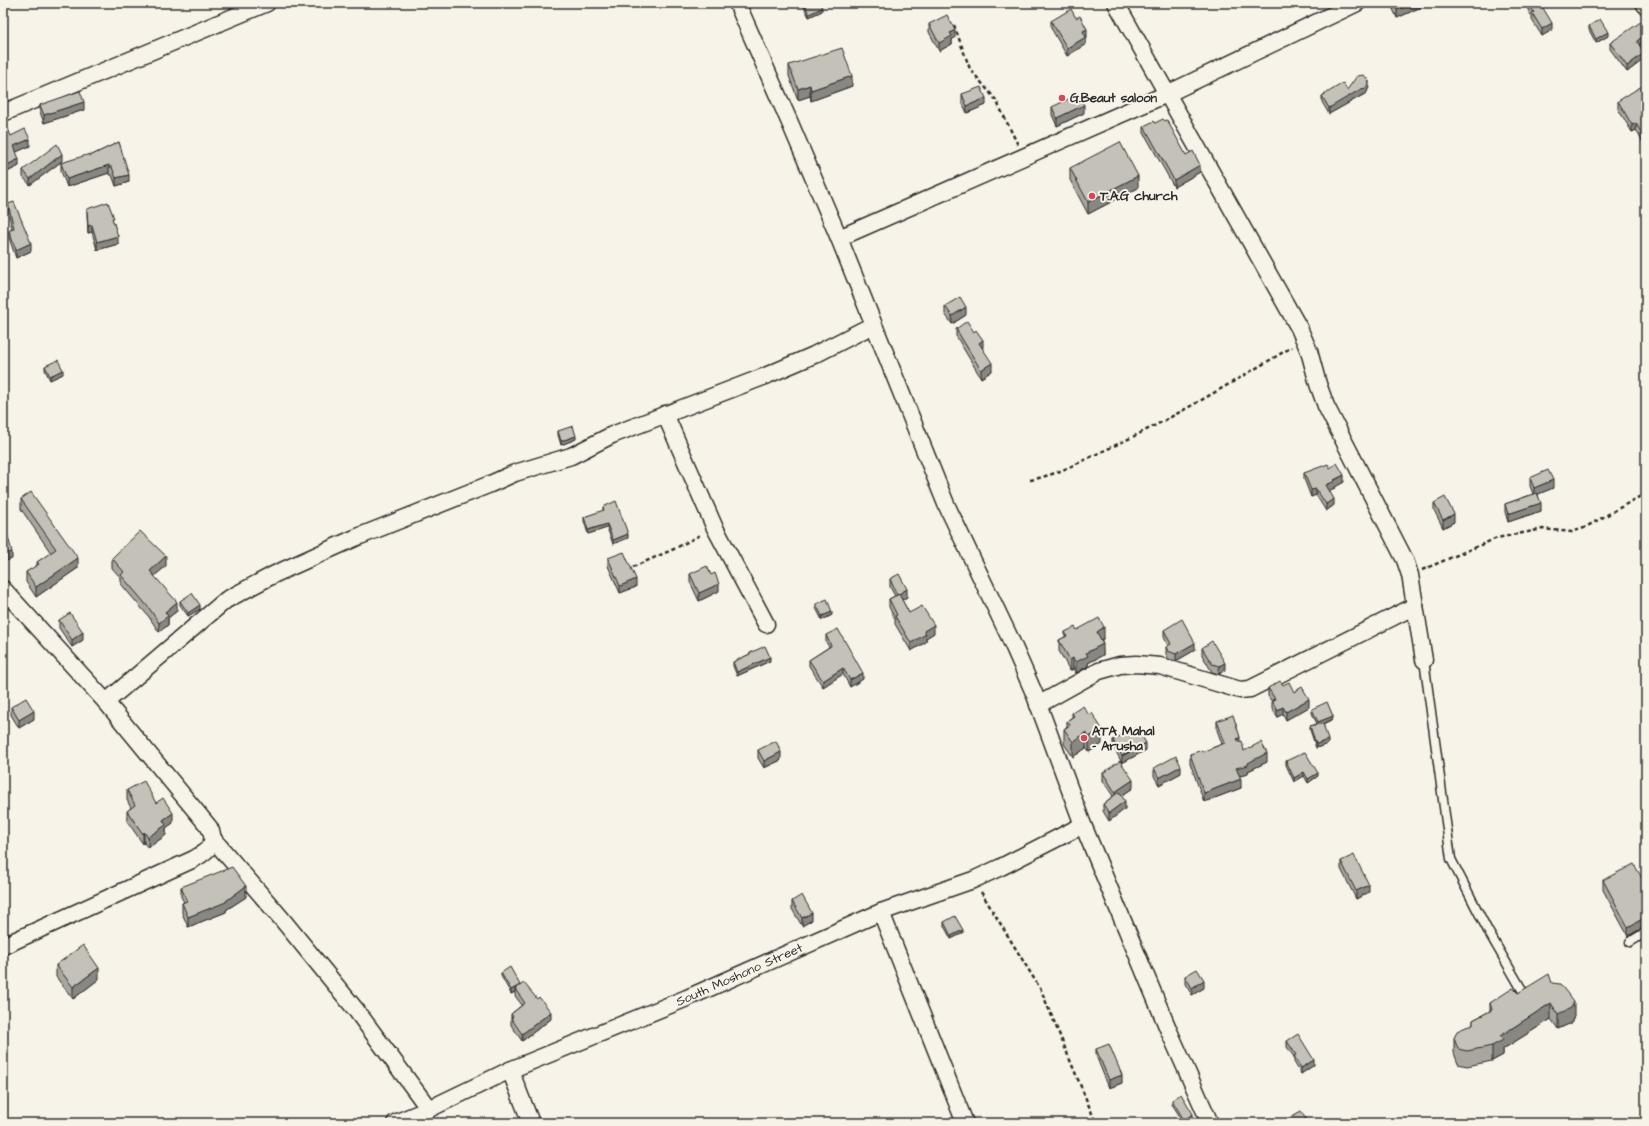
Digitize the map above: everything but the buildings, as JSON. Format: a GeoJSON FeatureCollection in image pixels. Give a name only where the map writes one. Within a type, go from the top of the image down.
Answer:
{"type":"FeatureCollection","features":[{"type":"Feature","properties":{"kind":"street"},"geometry":{"type":"LineString","coordinates":[[3,113],[237,9],[267,3]]}},
{"type":"Feature","properties":{"kind":"street"},"geometry":{"type":"LineString","coordinates":[[737,3],[839,238],[946,504],[1009,636],[1038,705],[1083,825],[1166,1024],[1210,1123]]}},
{"type":"Feature","properties":{"kind":"street"},"geometry":{"type":"LineString","coordinates":[[1116,3],[1304,339],[1326,406],[1399,548],[1410,575],[1424,660]]}},
{"type":"Feature","properties":{"kind":"street"},"geometry":{"type":"LineString","coordinates":[[839,238],[1167,94],[1358,3]]}},
{"type":"Feature","properties":{"kind":"street"},"geometry":{"type":"LineString","coordinates":[[106,702],[208,614],[226,600],[244,589],[355,538],[521,471],[571,456],[612,435],[814,355],[873,325]]}},
{"type":"Feature","properties":{"kind":"street"},"geometry":{"type":"LineString","coordinates":[[665,414],[714,526],[766,624]]}},
{"type":"Feature","properties":{"kind":"street"},"geometry":{"type":"LineString","coordinates":[[3,589],[106,702],[209,826],[213,839],[209,848],[194,859],[3,946]]}},
{"type":"Feature","properties":{"kind":"street"},"geometry":{"type":"LineString","coordinates":[[1038,705],[1099,671],[1120,665],[1136,664],[1160,666],[1240,690],[1250,689],[1415,606]]}},
{"type":"Feature","properties":{"kind":"street","name":"South Moshono Street"},"geometry":{"type":"LineString","coordinates":[[395,1123],[429,1109],[510,1070],[687,998],[880,912],[973,880],[1083,825]]}},
{"type":"Feature","properties":{"kind":"street"},"geometry":{"type":"LineString","coordinates":[[213,839],[282,918],[356,1010],[429,1109]]}},
{"type":"Feature","properties":{"kind":"street"},"geometry":{"type":"LineString","coordinates":[[880,912],[965,1123]]}},
{"type":"Feature","properties":{"kind":"street"},"geometry":{"type":"LineString","coordinates":[[510,1070],[531,1123]]}},
{"type":"Feature","properties":{"kind":"lane"},"geometry":{"type":"LineString","coordinates":[[1424,660],[1451,859],[1488,931],[1525,995]]}},
{"type":"Feature","properties":{"kind":"lane"},"geometry":{"type":"LineString","coordinates":[[1630,942],[1646,932]]}},
{"type":"Feature","properties":{"kind":"path"},"geometry":{"type":"LineString","coordinates":[[954,25],[970,69],[996,100],[1024,156]]}},
{"type":"Feature","properties":{"kind":"path"},"geometry":{"type":"LineString","coordinates":[[1030,480],[1052,475],[1118,444],[1204,399],[1304,339]]}},
{"type":"Feature","properties":{"kind":"path"},"geometry":{"type":"LineString","coordinates":[[1410,575],[1497,538],[1543,529],[1572,532],[1584,528],[1646,493]]}},
{"type":"Feature","properties":{"kind":"path"},"geometry":{"type":"LineString","coordinates":[[633,567],[674,549],[714,526]]}},
{"type":"Feature","properties":{"kind":"path"},"geometry":{"type":"LineString","coordinates":[[973,880],[1041,990],[1096,1123]]}},
{"type":"Feature","properties":{"kind":"place","name":"G.Beaut saloon"},"geometry":{"type":"Point","coordinates":[1062,98]}},
{"type":"Feature","properties":{"kind":"place","name":"T.A.G church"},"geometry":{"type":"Point","coordinates":[1092,196]}},
{"type":"Feature","properties":{"kind":"place","name":"ATA Mahal - Arusha"},"geometry":{"type":"Point","coordinates":[1084,738]}}]}
